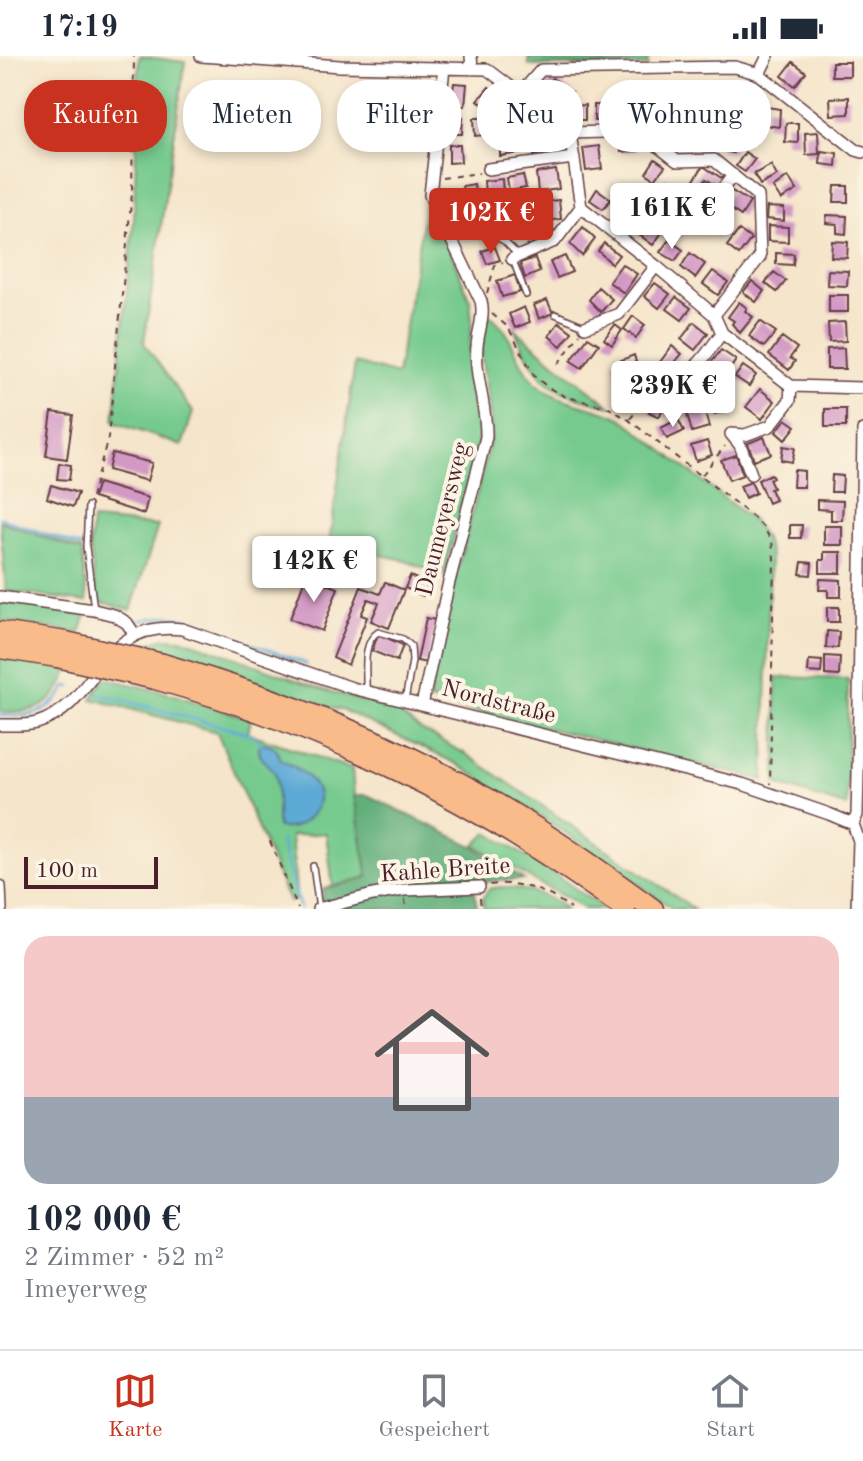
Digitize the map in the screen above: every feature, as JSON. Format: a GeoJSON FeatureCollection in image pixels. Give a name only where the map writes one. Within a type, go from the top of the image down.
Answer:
{"type":"FeatureCollection","features":[{"type":"Feature","properties":{"kind":"highway"},"geometry":{"type":"LineString","coordinates":[[0,632],[287,704],[397,751],[458,782],[530,824],[653,909]]}},
{"type":"Feature","properties":{"kind":"highway"},"geometry":{"type":"LineString","coordinates":[[0,648],[62,650]]}},
{"type":"Feature","properties":{"kind":"highway"},"geometry":{"type":"LineString","coordinates":[[159,672],[202,692],[337,741],[391,766],[523,839],[625,909]]}},
{"type":"Feature","properties":{"kind":"street"},"geometry":{"type":"LineString","coordinates":[[201,56],[340,66],[444,68],[472,62],[502,80]]}},
{"type":"Feature","properties":{"kind":"street"},"geometry":{"type":"LineString","coordinates":[[759,74],[768,56]]}},
{"type":"Feature","properties":{"kind":"street"},"geometry":{"type":"LineString","coordinates":[[532,80],[541,70],[735,67],[759,74],[856,150],[863,152]]}},
{"type":"Feature","properties":{"kind":"street"},"geometry":{"type":"LineString","coordinates":[[444,68],[430,195],[483,309]]}},
{"type":"Feature","properties":{"kind":"street"},"geometry":{"type":"LineString","coordinates":[[583,133],[638,131],[677,161],[714,160],[758,196],[760,257],[714,315]]}},
{"type":"Feature","properties":{"kind":"street"},"geometry":{"type":"LineString","coordinates":[[573,152],[581,207],[714,315],[722,333],[791,386],[863,388]]}},
{"type":"Feature","properties":{"kind":"street"},"geometry":{"type":"LineString","coordinates":[[488,169],[574,158]]}},
{"type":"Feature","properties":{"kind":"street"},"geometry":{"type":"LineString","coordinates":[[713,202],[733,175]]}},
{"type":"Feature","properties":{"kind":"street"},"geometry":{"type":"LineString","coordinates":[[515,257],[555,241],[581,207]]}},
{"type":"Feature","properties":{"kind":"street"},"geometry":{"type":"LineString","coordinates":[[585,327],[619,314],[656,266]]}},
{"type":"Feature","properties":{"kind":"street","name":"Daumeyersweg"},"geometry":{"type":"LineString","coordinates":[[422,705],[486,437],[477,361],[483,309]]}},
{"type":"Feature","properties":{"kind":"street"},"geometry":{"type":"LineString","coordinates":[[657,376],[671,378],[694,370],[722,333]]}},
{"type":"Feature","properties":{"kind":"street"},"geometry":{"type":"LineString","coordinates":[[731,434],[745,435],[770,426],[790,400],[791,386]]}},
{"type":"Feature","properties":{"kind":"street"},"geometry":{"type":"LineString","coordinates":[[857,909],[859,841],[853,824],[857,815],[862,650],[863,430]]}},
{"type":"Feature","properties":{"kind":"street"},"geometry":{"type":"LineString","coordinates":[[731,434],[740,445],[751,474]]}},
{"type":"Feature","properties":{"kind":"street"},"geometry":{"type":"LineString","coordinates":[[0,597],[114,615],[127,623],[135,635]]}},
{"type":"Feature","properties":{"kind":"street","name":"Nordstraße"},"geometry":{"type":"LineString","coordinates":[[0,725],[35,723],[52,717],[80,693],[104,660],[120,645],[135,635],[166,628],[182,629],[287,667],[366,691],[742,784],[853,824]]}},
{"type":"Feature","properties":{"kind":"street"},"geometry":{"type":"LineString","coordinates":[[0,886],[1,909]]}},
{"type":"Feature","properties":{"kind":"street","name":"Kahle Breite"},"geometry":{"type":"LineString","coordinates":[[318,909],[404,890],[479,887]]}},
{"type":"Feature","properties":{"kind":"lane"},"geometry":{"type":"LineString","coordinates":[[494,220],[498,238],[504,241],[515,257],[526,295]]}},
{"type":"Feature","properties":{"kind":"lane"},"geometry":{"type":"LineString","coordinates":[[555,314],[585,327]]}},
{"type":"Feature","properties":{"kind":"lane"},"geometry":{"type":"LineString","coordinates":[[88,506],[86,547],[94,610]]}},
{"type":"Feature","properties":{"kind":"lane"},"geometry":{"type":"LineString","coordinates":[[366,691],[369,644],[378,632],[403,639],[411,646],[412,661],[405,701]]}},
{"type":"Feature","properties":{"kind":"lane"},"geometry":{"type":"LineString","coordinates":[[313,866],[318,909]]}},
{"type":"Feature","properties":{"kind":"path"},"geometry":{"type":"LineString","coordinates":[[88,506],[108,438],[132,193],[134,56]]}},
{"type":"Feature","properties":{"kind":"path"},"geometry":{"type":"LineString","coordinates":[[431,179],[476,175],[488,169]]}},
{"type":"Feature","properties":{"kind":"path"},"geometry":{"type":"LineString","coordinates":[[515,257],[495,265],[483,309],[497,316],[508,327],[534,376],[564,396],[609,408],[629,420],[753,517],[772,542],[770,793]]}},
{"type":"Feature","properties":{"kind":"path"},"geometry":{"type":"LineString","coordinates":[[558,364],[585,327]]}},
{"type":"Feature","properties":{"kind":"path"},"geometry":{"type":"LineString","coordinates":[[629,420],[652,391],[657,376]]}},
{"type":"Feature","properties":{"kind":"path"},"geometry":{"type":"LineString","coordinates":[[702,476],[725,447],[731,434]]}},
{"type":"Feature","properties":{"kind":"path"},"geometry":{"type":"LineString","coordinates":[[270,841],[298,909]]}},
{"type":"Feature","properties":{"kind":"path","name":"Kahle Breite"},"geometry":{"type":"LineString","coordinates":[[479,887],[500,883],[520,885],[540,891],[571,909]]}},
{"type":"Feature","properties":{"kind":"path"},"geometry":{"type":"LineString","coordinates":[[479,887],[481,909]]}},
{"type":"Feature","properties":{"kind":"green space"},"geometry":{"type":"Polygon","coordinates":[[[139,56],[185,62],[144,343],[193,412],[182,446],[114,422],[134,218],[136,152],[167,152],[167,80],[138,80],[139,56]]]}},
{"type":"Feature","properties":{"kind":"green space"},"geometry":{"type":"Polygon","coordinates":[[[528,56],[648,56],[648,66],[529,66],[528,56]]]}},
{"type":"Feature","properties":{"kind":"green space"},"geometry":{"type":"Polygon","coordinates":[[[427,194],[470,300],[472,321],[468,362],[480,423],[444,575],[400,559],[329,544],[355,363],[397,375],[427,194]]]}},
{"type":"Feature","properties":{"kind":"green space"},"geometry":{"type":"Polygon","coordinates":[[[487,314],[503,328],[533,380],[565,400],[623,419],[749,518],[763,536],[770,557],[764,780],[429,700],[453,588],[491,438],[482,360],[487,314]]]}},
{"type":"Feature","properties":{"kind":"green space"},"geometry":{"type":"Polygon","coordinates":[[[514,328],[611,406],[574,396],[549,384],[532,363],[514,328]]]}},
{"type":"Feature","properties":{"kind":"green space"},"geometry":{"type":"Polygon","coordinates":[[[92,520],[158,526],[131,610],[97,601],[90,547],[92,520]]]}},
{"type":"Feature","properties":{"kind":"green space"},"geometry":{"type":"Polygon","coordinates":[[[0,521],[82,551],[87,602],[6,591],[0,521]]]}},
{"type":"Feature","properties":{"kind":"green space"},"geometry":{"type":"Polygon","coordinates":[[[0,601],[86,614],[80,633],[0,621],[0,601]]]}},
{"type":"Feature","properties":{"kind":"green space"},"geometry":{"type":"Polygon","coordinates":[[[166,638],[198,644],[321,689],[394,710],[419,729],[466,754],[694,909],[673,909],[545,819],[455,763],[345,711],[136,646],[166,638]]]}},
{"type":"Feature","properties":{"kind":"green space"},"geometry":{"type":"Polygon","coordinates":[[[0,657],[69,669],[58,691],[44,705],[25,711],[0,711],[0,657]]]}},
{"type":"Feature","properties":{"kind":"green space"},"geometry":{"type":"Polygon","coordinates":[[[776,677],[848,679],[847,807],[776,784],[776,677]]]}},
{"type":"Feature","properties":{"kind":"green space"},"geometry":{"type":"Polygon","coordinates":[[[105,678],[171,694],[251,719],[248,733],[352,769],[368,877],[333,887],[326,833],[291,836],[297,899],[289,902],[217,732],[92,699],[105,678]]]}},
{"type":"Feature","properties":{"kind":"green space"},"geometry":{"type":"Polygon","coordinates":[[[354,795],[367,795],[473,846],[524,880],[474,883],[477,909],[440,909],[439,906],[317,909],[323,889],[368,877],[354,795]]]}},
{"type":"Feature","properties":{"kind":"green space"},"geometry":{"type":"Polygon","coordinates":[[[488,833],[604,909],[583,909],[475,845],[488,833]]]}},
{"type":"Feature","properties":{"kind":"green space"},"geometry":{"type":"Polygon","coordinates":[[[500,887],[535,893],[566,909],[484,909],[483,898],[489,889],[500,887]]]}},
{"type":"Feature","properties":{"kind":"water"},"geometry":{"type":"Polygon","coordinates":[[[264,743],[276,749],[281,760],[300,770],[314,784],[318,801],[306,820],[296,827],[277,827],[276,778],[260,756],[259,746],[264,743]]]}},
{"type":"Feature","properties":{"kind":"building"},"geometry":{"type":"Polygon","coordinates":[[[793,62],[806,72],[795,86],[782,76],[793,62]]]}},
{"type":"Feature","properties":{"kind":"building"},"geometry":{"type":"Polygon","coordinates":[[[832,62],[850,62],[850,76],[832,76],[832,62]]]}},
{"type":"Feature","properties":{"kind":"building"},"geometry":{"type":"Polygon","coordinates":[[[461,84],[467,84],[465,106],[461,106],[461,84]]]}},
{"type":"Feature","properties":{"kind":"building"},"geometry":{"type":"Polygon","coordinates":[[[849,97],[849,114],[831,115],[830,98],[849,97]]]}},
{"type":"Feature","properties":{"kind":"building"},"geometry":{"type":"Polygon","coordinates":[[[594,105],[599,105],[599,121],[594,121],[594,105]]]}},
{"type":"Feature","properties":{"kind":"building"},"geometry":{"type":"Polygon","coordinates":[[[771,108],[780,109],[779,127],[771,126],[771,108]]]}},
{"type":"Feature","properties":{"kind":"building"},"geometry":{"type":"Polygon","coordinates":[[[474,118],[477,118],[477,136],[474,118]]]}},
{"type":"Feature","properties":{"kind":"building"},"geometry":{"type":"Polygon","coordinates":[[[786,123],[798,123],[798,143],[785,142],[786,123]]]}},
{"type":"Feature","properties":{"kind":"building"},"geometry":{"type":"Polygon","coordinates":[[[818,132],[819,154],[806,155],[805,133],[818,132]]]}},
{"type":"Feature","properties":{"kind":"building"},"geometry":{"type":"Polygon","coordinates":[[[599,146],[602,169],[586,171],[583,148],[599,146]]]}},
{"type":"Feature","properties":{"kind":"building"},"geometry":{"type":"Polygon","coordinates":[[[821,151],[837,153],[836,166],[820,164],[821,151]]]}},
{"type":"Feature","properties":{"kind":"building"},"geometry":{"type":"Polygon","coordinates":[[[449,152],[460,152],[461,162],[449,163],[449,152]]]}},
{"type":"Feature","properties":{"kind":"building"},"geometry":{"type":"Polygon","coordinates":[[[500,152],[521,152],[521,153],[500,156],[500,152]]]}},
{"type":"Feature","properties":{"kind":"building"},"geometry":{"type":"Polygon","coordinates":[[[745,152],[755,159],[745,172],[736,166],[745,152]]]}},
{"type":"Feature","properties":{"kind":"building"},"geometry":{"type":"Polygon","coordinates":[[[655,159],[665,166],[655,179],[646,173],[655,159]]]}},
{"type":"Feature","properties":{"kind":"building"},"geometry":{"type":"Polygon","coordinates":[[[771,165],[777,176],[760,185],[754,174],[771,165]]]}},
{"type":"Feature","properties":{"kind":"building"},"geometry":{"type":"Polygon","coordinates":[[[703,166],[723,179],[718,187],[706,179],[701,187],[693,182],[703,166]]]}},
{"type":"Feature","properties":{"kind":"building"},"geometry":{"type":"Polygon","coordinates":[[[556,170],[559,189],[538,192],[536,173],[556,170]]]}},
{"type":"Feature","properties":{"kind":"building"},"geometry":{"type":"Polygon","coordinates":[[[523,175],[526,188],[509,191],[507,178],[523,175]]]}},
{"type":"Feature","properties":{"kind":"building"},"geometry":{"type":"Polygon","coordinates":[[[788,177],[797,190],[781,200],[773,188],[788,177]]]}},
{"type":"Feature","properties":{"kind":"building"},"geometry":{"type":"Polygon","coordinates":[[[502,179],[503,193],[485,195],[484,181],[502,179]]]}},
{"type":"Feature","properties":{"kind":"building"},"geometry":{"type":"Polygon","coordinates":[[[668,179],[679,186],[667,202],[656,195],[668,179]]]}},
{"type":"Feature","properties":{"kind":"building"},"geometry":{"type":"Polygon","coordinates":[[[474,184],[477,208],[465,210],[462,186],[474,184]]]}},
{"type":"Feature","properties":{"kind":"building"},"geometry":{"type":"Polygon","coordinates":[[[835,186],[848,186],[848,202],[834,202],[835,186]]]}},
{"type":"Feature","properties":{"kind":"building"},"geometry":{"type":"Polygon","coordinates":[[[597,189],[611,199],[603,209],[590,200],[597,189]]]}},
{"type":"Feature","properties":{"kind":"building"},"geometry":{"type":"Polygon","coordinates":[[[687,190],[696,196],[683,214],[674,207],[687,190]]]}},
{"type":"Feature","properties":{"kind":"building"},"geometry":{"type":"Polygon","coordinates":[[[732,191],[750,202],[741,216],[723,204],[732,191]]]}},
{"type":"Feature","properties":{"kind":"building"},"geometry":{"type":"Polygon","coordinates":[[[559,200],[561,219],[539,222],[537,203],[559,200]]]}},
{"type":"Feature","properties":{"kind":"building"},"geometry":{"type":"Polygon","coordinates":[[[628,200],[644,212],[632,228],[616,216],[628,200]]]}},
{"type":"Feature","properties":{"kind":"building"},"geometry":{"type":"Polygon","coordinates":[[[712,206],[722,212],[712,228],[702,222],[712,206]]]}},
{"type":"Feature","properties":{"kind":"building"},"geometry":{"type":"Polygon","coordinates":[[[767,207],[784,208],[784,221],[766,219],[767,207]]]}},
{"type":"Feature","properties":{"kind":"building"},"geometry":{"type":"Polygon","coordinates":[[[518,215],[519,228],[506,230],[504,217],[518,215]]]}},
{"type":"Feature","properties":{"kind":"building"},"geometry":{"type":"Polygon","coordinates":[[[827,215],[847,216],[846,234],[837,233],[837,224],[826,223],[827,215]]]}},
{"type":"Feature","properties":{"kind":"building"},"geometry":{"type":"Polygon","coordinates":[[[489,217],[491,236],[476,238],[474,219],[489,217]]]}},
{"type":"Feature","properties":{"kind":"building"},"geometry":{"type":"Polygon","coordinates":[[[648,220],[663,231],[653,245],[638,234],[648,220]]]}},
{"type":"Feature","properties":{"kind":"building"},"geometry":{"type":"Polygon","coordinates":[[[768,226],[788,227],[788,242],[768,241],[768,226]]]}},
{"type":"Feature","properties":{"kind":"building"},"geometry":{"type":"Polygon","coordinates":[[[583,227],[595,239],[582,256],[570,244],[583,227]]]}},
{"type":"Feature","properties":{"kind":"building"},"geometry":{"type":"Polygon","coordinates":[[[739,230],[751,239],[739,255],[727,246],[739,230]]]}},
{"type":"Feature","properties":{"kind":"building"},"geometry":{"type":"Polygon","coordinates":[[[669,240],[683,250],[675,261],[660,252],[669,240]]]}},
{"type":"Feature","properties":{"kind":"building"},"geometry":{"type":"Polygon","coordinates":[[[832,241],[848,242],[847,258],[831,257],[832,241]]]}},
{"type":"Feature","properties":{"kind":"building"},"geometry":{"type":"Polygon","coordinates":[[[604,243],[619,255],[612,264],[598,251],[604,243]]]}},
{"type":"Feature","properties":{"kind":"building"},"geometry":{"type":"Polygon","coordinates":[[[495,247],[500,260],[487,264],[482,251],[495,247]]]}},
{"type":"Feature","properties":{"kind":"building"},"geometry":{"type":"Polygon","coordinates":[[[690,253],[705,264],[695,278],[681,267],[690,253]]]}},
{"type":"Feature","properties":{"kind":"building"},"geometry":{"type":"Polygon","coordinates":[[[776,253],[794,254],[793,265],[776,264],[776,253]]]}},
{"type":"Feature","properties":{"kind":"building"},"geometry":{"type":"Polygon","coordinates":[[[565,256],[572,272],[557,278],[550,262],[565,256]]]}},
{"type":"Feature","properties":{"kind":"building"},"geometry":{"type":"Polygon","coordinates":[[[535,258],[540,272],[525,278],[520,263],[535,258]]]}},
{"type":"Feature","properties":{"kind":"building"},"geometry":{"type":"Polygon","coordinates":[[[622,264],[637,274],[624,293],[609,282],[622,264]]]}},
{"type":"Feature","properties":{"kind":"building"},"geometry":{"type":"Polygon","coordinates":[[[828,270],[848,271],[847,286],[827,285],[828,270]]]}},
{"type":"Feature","properties":{"kind":"building"},"geometry":{"type":"Polygon","coordinates":[[[713,271],[728,282],[718,295],[703,284],[713,271]]]}},
{"type":"Feature","properties":{"kind":"building"},"geometry":{"type":"Polygon","coordinates":[[[774,272],[786,281],[777,292],[765,283],[774,272]]]}},
{"type":"Feature","properties":{"kind":"building"},"geometry":{"type":"Polygon","coordinates":[[[515,275],[520,292],[502,297],[497,281],[515,275]]]}},
{"type":"Feature","properties":{"kind":"building"},"geometry":{"type":"Polygon","coordinates":[[[752,281],[764,291],[756,302],[743,292],[752,281]]]}},
{"type":"Feature","properties":{"kind":"building"},"geometry":{"type":"Polygon","coordinates":[[[655,283],[670,294],[659,308],[644,296],[655,283]]]}},
{"type":"Feature","properties":{"kind":"building"},"geometry":{"type":"Polygon","coordinates":[[[598,287],[612,299],[601,312],[589,300],[598,287]]]}},
{"type":"Feature","properties":{"kind":"building"},"geometry":{"type":"Polygon","coordinates":[[[829,295],[848,295],[848,312],[829,312],[829,295]]]}},
{"type":"Feature","properties":{"kind":"building"},"geometry":{"type":"Polygon","coordinates":[[[676,297],[691,308],[682,320],[667,309],[676,297]]]}},
{"type":"Feature","properties":{"kind":"building"},"geometry":{"type":"Polygon","coordinates":[[[547,300],[553,313],[539,319],[534,305],[547,300]]]}},
{"type":"Feature","properties":{"kind":"building"},"geometry":{"type":"Polygon","coordinates":[[[739,302],[753,317],[740,333],[728,317],[739,302]]]}},
{"type":"Feature","properties":{"kind":"building"},"geometry":{"type":"Polygon","coordinates":[[[524,307],[530,322],[515,328],[509,314],[524,307]]]}},
{"type":"Feature","properties":{"kind":"building"},"geometry":{"type":"Polygon","coordinates":[[[633,316],[645,325],[636,338],[624,329],[633,316]]]}},
{"type":"Feature","properties":{"kind":"building"},"geometry":{"type":"Polygon","coordinates":[[[760,321],[776,332],[764,347],[749,336],[760,321]]]}},
{"type":"Feature","properties":{"kind":"building"},"geometry":{"type":"Polygon","coordinates":[[[559,322],[572,332],[561,346],[549,336],[559,322]]]}},
{"type":"Feature","properties":{"kind":"building"},"geometry":{"type":"Polygon","coordinates":[[[694,322],[708,333],[695,350],[681,339],[694,322]]]}},
{"type":"Feature","properties":{"kind":"building"},"geometry":{"type":"Polygon","coordinates":[[[845,322],[846,341],[829,342],[828,323],[845,322]]]}},
{"type":"Feature","properties":{"kind":"building"},"geometry":{"type":"Polygon","coordinates":[[[615,325],[622,330],[612,345],[604,339],[615,325]]]}},
{"type":"Feature","properties":{"kind":"building"},"geometry":{"type":"Polygon","coordinates":[[[588,337],[599,344],[582,368],[571,361],[588,337]]]}},
{"type":"Feature","properties":{"kind":"building"},"geometry":{"type":"Polygon","coordinates":[[[782,337],[797,348],[790,358],[795,361],[789,370],[769,355],[782,337]]]}},
{"type":"Feature","properties":{"kind":"building"},"geometry":{"type":"Polygon","coordinates":[[[672,346],[682,354],[669,369],[660,362],[672,346]]]}},
{"type":"Feature","properties":{"kind":"building"},"geometry":{"type":"Polygon","coordinates":[[[844,348],[845,369],[827,369],[827,349],[844,348]]]}},
{"type":"Feature","properties":{"kind":"building"},"geometry":{"type":"Polygon","coordinates":[[[721,350],[736,360],[727,374],[711,363],[721,350]]]}},
{"type":"Feature","properties":{"kind":"building"},"geometry":{"type":"Polygon","coordinates":[[[634,355],[636,362],[631,364],[633,370],[618,376],[614,363],[634,355]]]}},
{"type":"Feature","properties":{"kind":"building"},"geometry":{"type":"Polygon","coordinates":[[[743,366],[756,375],[749,386],[735,377],[743,366]]]}},
{"type":"Feature","properties":{"kind":"building"},"geometry":{"type":"Polygon","coordinates":[[[642,378],[646,389],[623,399],[618,387],[642,378]]]}},
{"type":"Feature","properties":{"kind":"building"},"geometry":{"type":"Polygon","coordinates":[[[693,380],[698,390],[703,391],[703,397],[696,395],[683,399],[678,385],[693,380]]]}},
{"type":"Feature","properties":{"kind":"building"},"geometry":{"type":"Polygon","coordinates":[[[760,389],[775,401],[762,419],[746,407],[760,389]]]}},
{"type":"Feature","properties":{"kind":"building"},"geometry":{"type":"Polygon","coordinates":[[[658,393],[668,397],[659,417],[649,412],[658,393]]]}},
{"type":"Feature","properties":{"kind":"building"},"geometry":{"type":"Polygon","coordinates":[[[723,398],[727,411],[714,414],[711,401],[723,398]]]}},
{"type":"Feature","properties":{"kind":"building"},"geometry":{"type":"Polygon","coordinates":[[[704,409],[709,427],[692,432],[687,414],[704,409]]]}},
{"type":"Feature","properties":{"kind":"building"},"geometry":{"type":"Polygon","coordinates":[[[825,409],[846,409],[846,427],[825,427],[825,409]]]}},
{"type":"Feature","properties":{"kind":"building"},"geometry":{"type":"Polygon","coordinates":[[[52,412],[73,415],[67,459],[46,456],[52,412]]]}},
{"type":"Feature","properties":{"kind":"building"},"geometry":{"type":"Polygon","coordinates":[[[678,419],[684,431],[667,439],[661,428],[678,419]]]}},
{"type":"Feature","properties":{"kind":"building"},"geometry":{"type":"Polygon","coordinates":[[[786,419],[796,426],[785,440],[776,432],[786,419]]]}},
{"type":"Feature","properties":{"kind":"building"},"geometry":{"type":"Polygon","coordinates":[[[764,437],[771,454],[754,460],[748,443],[764,437]]]}},
{"type":"Feature","properties":{"kind":"building"},"geometry":{"type":"Polygon","coordinates":[[[707,441],[712,455],[696,461],[691,446],[707,441]]]}},
{"type":"Feature","properties":{"kind":"building"},"geometry":{"type":"Polygon","coordinates":[[[783,446],[795,448],[792,462],[781,460],[783,446]]]}},
{"type":"Feature","properties":{"kind":"building"},"geometry":{"type":"Polygon","coordinates":[[[112,453],[152,463],[147,481],[108,470],[112,453]]]}},
{"type":"Feature","properties":{"kind":"building"},"geometry":{"type":"Polygon","coordinates":[[[736,455],[743,475],[729,480],[721,460],[736,455]]]}},
{"type":"Feature","properties":{"kind":"building"},"geometry":{"type":"Polygon","coordinates":[[[59,463],[71,465],[69,480],[57,479],[59,463]]]}},
{"type":"Feature","properties":{"kind":"building"},"geometry":{"type":"Polygon","coordinates":[[[794,470],[804,471],[804,487],[793,487],[794,470]]]}},
{"type":"Feature","properties":{"kind":"building"},"geometry":{"type":"Polygon","coordinates":[[[771,474],[773,478],[769,479],[773,488],[770,489],[775,500],[768,503],[758,480],[771,474]]]}},
{"type":"Feature","properties":{"kind":"building"},"geometry":{"type":"Polygon","coordinates":[[[832,475],[843,476],[842,492],[831,492],[832,475]]]}},
{"type":"Feature","properties":{"kind":"building"},"geometry":{"type":"Polygon","coordinates":[[[751,482],[756,493],[745,498],[740,486],[751,482]]]}},
{"type":"Feature","properties":{"kind":"building"},"geometry":{"type":"Polygon","coordinates":[[[98,483],[148,498],[144,514],[93,498],[98,483]]]}},
{"type":"Feature","properties":{"kind":"building"},"geometry":{"type":"Polygon","coordinates":[[[51,485],[78,493],[73,507],[47,498],[51,485]]]}},
{"type":"Feature","properties":{"kind":"building"},"geometry":{"type":"Polygon","coordinates":[[[817,500],[843,501],[842,520],[831,520],[831,510],[817,509],[817,500]]]}},
{"type":"Feature","properties":{"kind":"building"},"geometry":{"type":"Polygon","coordinates":[[[790,525],[802,525],[801,538],[790,538],[790,525]]]}},
{"type":"Feature","properties":{"kind":"building"},"geometry":{"type":"Polygon","coordinates":[[[824,526],[842,526],[842,545],[824,545],[824,526]]]}},
{"type":"Feature","properties":{"kind":"building"},"geometry":{"type":"Polygon","coordinates":[[[824,552],[841,552],[841,573],[820,573],[820,560],[824,560],[824,552]]]}},
{"type":"Feature","properties":{"kind":"building"},"geometry":{"type":"Polygon","coordinates":[[[802,562],[812,563],[811,575],[800,574],[802,562]]]}},
{"type":"Feature","properties":{"kind":"building"},"geometry":{"type":"Polygon","coordinates":[[[306,576],[338,588],[322,631],[290,619],[306,576]]]}},
{"type":"Feature","properties":{"kind":"building"},"geometry":{"type":"Polygon","coordinates":[[[410,576],[428,584],[423,596],[405,588],[410,576]]]}},
{"type":"Feature","properties":{"kind":"building"},"geometry":{"type":"Polygon","coordinates":[[[820,579],[841,580],[841,597],[828,597],[828,590],[819,590],[820,579]]]}},
{"type":"Feature","properties":{"kind":"building"},"geometry":{"type":"Polygon","coordinates":[[[385,582],[404,590],[389,628],[371,621],[379,603],[368,599],[361,615],[367,617],[348,665],[333,658],[361,587],[380,594],[385,582]]]}},
{"type":"Feature","properties":{"kind":"building"},"geometry":{"type":"Polygon","coordinates":[[[827,607],[839,607],[839,622],[827,622],[827,607]]]}},
{"type":"Feature","properties":{"kind":"building"},"geometry":{"type":"Polygon","coordinates":[[[426,618],[436,620],[427,663],[417,661],[426,618]]]}},
{"type":"Feature","properties":{"kind":"building"},"geometry":{"type":"Polygon","coordinates":[[[827,631],[839,632],[838,648],[826,648],[827,631]]]}},
{"type":"Feature","properties":{"kind":"building"},"geometry":{"type":"Polygon","coordinates":[[[378,634],[403,645],[397,661],[372,651],[378,634]]]}},
{"type":"Feature","properties":{"kind":"building"},"geometry":{"type":"Polygon","coordinates":[[[825,656],[840,657],[839,676],[825,675],[825,656]]]}},
{"type":"Feature","properties":{"kind":"building"},"geometry":{"type":"Polygon","coordinates":[[[809,660],[822,661],[821,673],[808,672],[809,660]]]}},
{"type":"Feature","properties":{"kind":"waterway"},"geometry":{"type":"LineString","coordinates":[[0,518],[81,547]]}},
{"type":"Feature","properties":{"kind":"waterway"},"geometry":{"type":"LineString","coordinates":[[141,620],[169,616],[186,619],[306,664]]}},
{"type":"Feature","properties":{"kind":"waterway"},"geometry":{"type":"LineString","coordinates":[[0,715],[21,716],[39,712],[54,703],[67,686],[71,687]]}},
{"type":"Feature","properties":{"kind":"waterway"},"geometry":{"type":"LineString","coordinates":[[98,694],[245,732],[256,737],[261,744]]}},
{"type":"Feature","properties":{"kind":"waterway"},"geometry":{"type":"LineString","coordinates":[[281,841],[300,909]]}}]}
